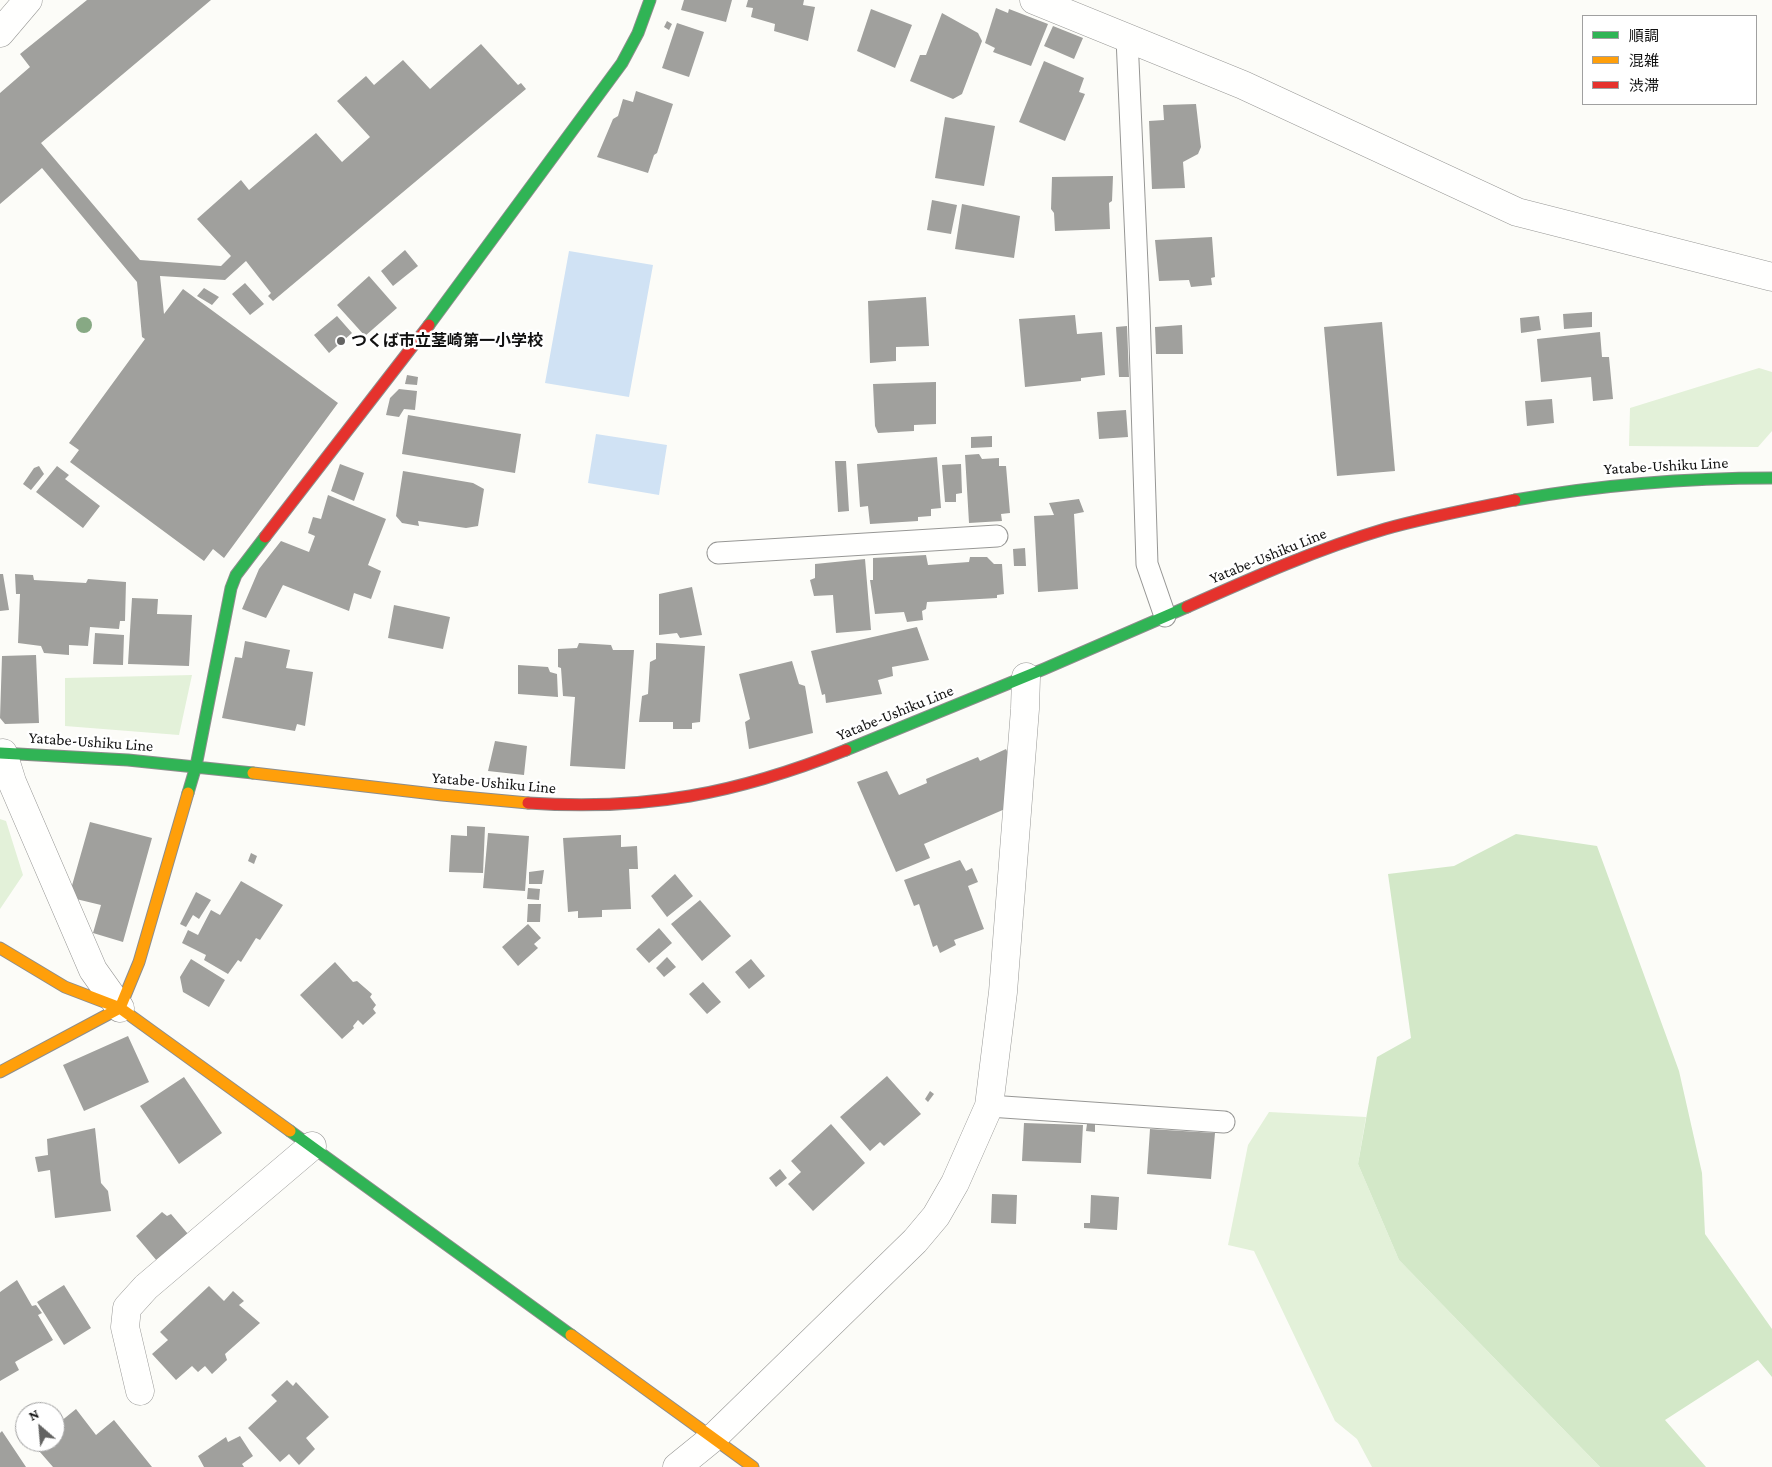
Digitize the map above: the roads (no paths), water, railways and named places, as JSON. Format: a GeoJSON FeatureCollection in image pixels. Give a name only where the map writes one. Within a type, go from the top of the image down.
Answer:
{"type":"FeatureCollection","features":[{"type":"Feature","properties":{"kind":"street"},"geometry":{"type":"LineString","coordinates":[[0,33],[28,0]]}},
{"type":"Feature","properties":{"kind":"street"},"geometry":{"type":"LineString","coordinates":[[0,1072],[120,1008],[139,962],[196,766],[231,588],[236,575],[410,350],[622,63],[638,33],[650,0]]}},
{"type":"Feature","properties":{"kind":"street"},"geometry":{"type":"LineString","coordinates":[[1034,0],[1242,85],[1517,212],[1772,277]]}},
{"type":"Feature","properties":{"kind":"street","name":"Yatabe-Ushiku Line"},"geometry":{"type":"LineString","coordinates":[[1,753],[55,754],[196,766],[508,803],[632,804],[675,799],[749,785],[838,753],[1026,677],[1302,558],[1409,522],[1544,494],[1622,483],[1771,473]]}},
{"type":"Feature","properties":{"kind":"street"},"geometry":{"type":"LineString","coordinates":[[677,1467],[714,1437],[915,1241],[936,1216],[956,1183],[989,1106],[1003,992],[1026,677]]}},
{"type":"Feature","properties":{"kind":"street"},"geometry":{"type":"LineString","coordinates":[[1,753],[93,970],[120,1008]]}},
{"type":"Feature","properties":{"kind":"street"},"geometry":{"type":"LineString","coordinates":[[0,948],[65,987],[120,1008],[753,1467]]}},
{"type":"Feature","properties":{"kind":"street"},"geometry":{"type":"LineString","coordinates":[[140,1391],[125,1327],[127,1308],[146,1287],[312,1146]]}},
{"type":"Feature","properties":{"kind":"lane"},"geometry":{"type":"LineString","coordinates":[[1127,38],[1139,310],[1146,564],[1165,616]]}},
{"type":"Feature","properties":{"kind":"lane"},"geometry":{"type":"LineString","coordinates":[[718,553],[997,536]]}},
{"type":"Feature","properties":{"kind":"lane"},"geometry":{"type":"LineString","coordinates":[[989,1106],[1224,1122]]}},
{"type":"Feature","properties":{"kind":"water"},"geometry":{"type":"Polygon","coordinates":[[[569,251],[653,265],[629,397],[545,383],[569,251]]]}},
{"type":"Feature","properties":{"kind":"water"},"geometry":{"type":"Polygon","coordinates":[[[596,434],[667,445],[659,495],[588,483],[596,434]]]}},
{"type":"Feature","properties":{"kind":"place","name":"つくば市立茎崎第一小学校"},"geometry":{"type":"Point","coordinates":[341,341]}}]}
